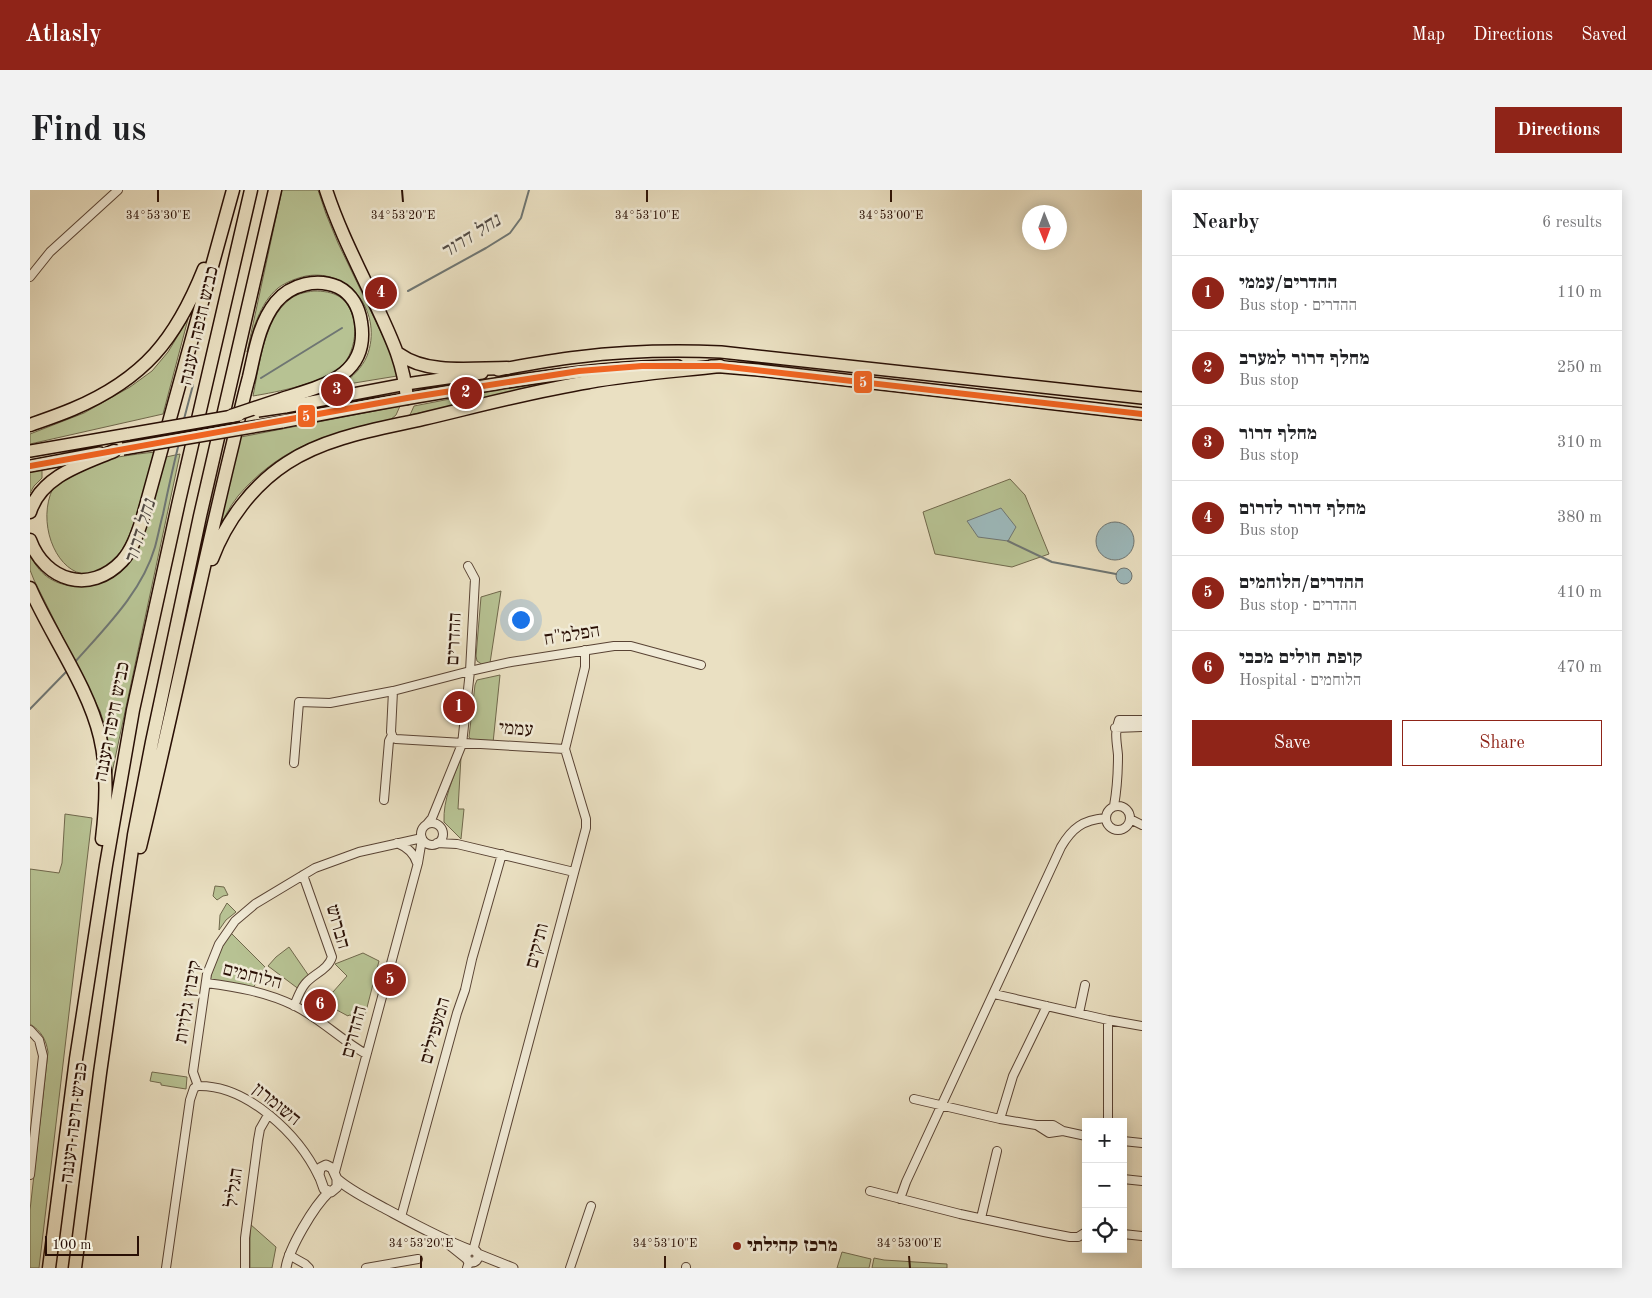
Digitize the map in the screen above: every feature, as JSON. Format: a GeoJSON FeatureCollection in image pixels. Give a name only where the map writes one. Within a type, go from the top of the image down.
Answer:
{"type":"FeatureCollection","features":[{"type":"Feature","properties":{"kind":"highway"},"geometry":{"type":"LineString","coordinates":[[30,540],[39,560],[55,574],[68,579],[80,580],[103,576],[114,569],[130,550],[142,520],[233,190]]}},
{"type":"Feature","properties":{"kind":"highway","name":"כביש חיפה רעננה"},"geometry":{"type":"LineString","coordinates":[[49,1268],[76,1059],[106,865],[133,710],[251,190]]}},
{"type":"Feature","properties":{"kind":"highway","name":"כביש חיפה רעננה"},"geometry":{"type":"LineString","coordinates":[[75,1268],[134,835],[200,516],[275,190]]}},
{"type":"Feature","properties":{"kind":"highway"},"geometry":{"type":"LineString","coordinates":[[326,190],[346,240],[399,354],[406,384],[407,398]]}},
{"type":"Feature","properties":{"kind":"highway"},"geometry":{"type":"LineString","coordinates":[[30,425],[73,409],[112,390],[145,365],[156,354],[189,306],[229,206]]}},
{"type":"Feature","properties":{"kind":"highway"},"geometry":{"type":"LineString","coordinates":[[121,927],[166,741],[217,507],[254,354],[263,323],[276,303],[292,288],[322,283],[331,284],[343,290],[356,305],[361,317],[362,341],[360,353],[354,364],[346,373],[338,378],[284,403],[231,416]]}},
{"type":"Feature","properties":{"kind":"highway"},"geometry":{"type":"LineString","coordinates":[[399,354],[413,363],[439,368],[507,368]]}},
{"type":"Feature","properties":{"kind":"highway"},"geometry":{"type":"LineString","coordinates":[[180,675],[206,575],[222,537],[254,491],[270,475],[299,456],[326,444],[371,430],[557,387],[621,377],[720,366]]}},
{"type":"Feature","properties":{"kind":"highway"},"geometry":{"type":"LineString","coordinates":[[30,512],[36,498],[50,482],[74,468],[118,450]]}},
{"type":"Feature","properties":{"kind":"highway"},"geometry":{"type":"LineString","coordinates":[[30,588],[85,694],[100,735],[105,768],[106,806],[76,1059]]}},
{"type":"Feature","properties":{"kind":"main road"},"geometry":{"type":"LineString","coordinates":[[284,403],[562,359],[605,354],[680,351],[721,352],[1139,397]]}},
{"type":"Feature","properties":{"kind":"main road"},"geometry":{"type":"LineString","coordinates":[[30,466],[407,398],[606,368],[642,366],[720,366],[1142,414]]}},
{"type":"Feature","properties":{"kind":"main road"},"geometry":{"type":"LineString","coordinates":[[30,452],[231,416]]}},
{"type":"Feature","properties":{"kind":"street"},"geometry":{"type":"LineString","coordinates":[[30,277],[50,252],[118,190]]}},
{"type":"Feature","properties":{"kind":"street","name":"ההדרים"},"geometry":{"type":"LineString","coordinates":[[426,824],[432,818],[462,744],[470,671],[475,579],[468,566]]}},
{"type":"Feature","properties":{"kind":"street","name":"הפלמ\"ח"},"geometry":{"type":"LineString","coordinates":[[294,763],[299,702],[330,703],[393,691],[511,662],[614,646],[631,646],[701,664]]}},
{"type":"Feature","properties":{"kind":"street","name":"ותיקים"},"geometry":{"type":"LineString","coordinates":[[472,1257],[586,823],[565,749],[585,667],[585,650]]}},
{"type":"Feature","properties":{"kind":"street"},"geometry":{"type":"LineString","coordinates":[[384,800],[389,741],[392,735],[393,691]]}},
{"type":"Feature","properties":{"kind":"street"},"geometry":{"type":"LineString","coordinates":[[1119,725],[1142,720]]}},
{"type":"Feature","properties":{"kind":"street"},"geometry":{"type":"LineString","coordinates":[[1119,725],[1142,727]]}},
{"type":"Feature","properties":{"kind":"street"},"geometry":{"type":"LineString","coordinates":[[1118,806],[1119,725]]}},
{"type":"Feature","properties":{"kind":"street","name":"עממי"},"geometry":{"type":"LineString","coordinates":[[392,735],[396,739],[565,749]]}},
{"type":"Feature","properties":{"kind":"street","name":"ההדרים"},"geometry":{"type":"LineString","coordinates":[[439,801],[438,816],[442,829]]}},
{"type":"Feature","properties":{"kind":"street"},"geometry":{"type":"LineString","coordinates":[[1105,818],[1109,810],[1118,806]]}},
{"type":"Feature","properties":{"kind":"street"},"geometry":{"type":"LineString","coordinates":[[1105,818],[1109,827],[1118,830],[1127,827],[1130,819],[1129,813],[1118,806]]}},
{"type":"Feature","properties":{"kind":"street"},"geometry":{"type":"LineString","coordinates":[[900,1199],[906,1182],[1066,838],[1073,830],[1086,822],[1105,818]]}},
{"type":"Feature","properties":{"kind":"street"},"geometry":{"type":"LineString","coordinates":[[1130,819],[1142,825]]}},
{"type":"Feature","properties":{"kind":"street"},"geometry":{"type":"LineString","coordinates":[[457,844],[436,824],[426,824],[421,832],[422,838],[426,843],[457,844],[574,872]]}},
{"type":"Feature","properties":{"kind":"street"},"geometry":{"type":"LineString","coordinates":[[434,844],[442,838],[442,829]]}},
{"type":"Feature","properties":{"kind":"street","name":"ההדרים"},"geometry":{"type":"LineString","coordinates":[[286,1268],[289,1255],[318,1205],[335,1183],[340,1151],[418,864],[422,838]]}},
{"type":"Feature","properties":{"kind":"street","name":"קיבוץ גלויות"},"geometry":{"type":"LineString","coordinates":[[198,1086],[193,1072],[207,974],[216,950],[235,921],[255,904],[315,868],[345,856],[422,838]]}},
{"type":"Feature","properties":{"kind":"street"},"geometry":{"type":"LineString","coordinates":[[397,843],[412,852],[418,864]]}},
{"type":"Feature","properties":{"kind":"street","name":"ההדרים"},"geometry":{"type":"LineString","coordinates":[[418,864],[424,851],[434,844]]}},
{"type":"Feature","properties":{"kind":"street","name":"המעפילים"},"geometry":{"type":"LineString","coordinates":[[401,1217],[457,1013],[466,990],[472,959],[502,854]]}},
{"type":"Feature","properties":{"kind":"street","name":"הברוש"},"geometry":{"type":"LineString","coordinates":[[294,1006],[304,986],[327,966],[332,956],[303,875]]}},
{"type":"Feature","properties":{"kind":"street","name":"הלוחמים"},"geometry":{"type":"LineString","coordinates":[[206,983],[246,989],[271,996],[294,1006],[366,1054]]}},
{"type":"Feature","properties":{"kind":"street"},"geometry":{"type":"LineString","coordinates":[[1079,1013],[1085,985]]}},
{"type":"Feature","properties":{"kind":"street"},"geometry":{"type":"LineString","coordinates":[[994,994],[1142,1026]]}},
{"type":"Feature","properties":{"kind":"street"},"geometry":{"type":"LineString","coordinates":[[1000,1118],[1012,1076],[1047,1006]]}},
{"type":"Feature","properties":{"kind":"street"},"geometry":{"type":"LineString","coordinates":[[1108,1020],[1108,1118]]}},
{"type":"Feature","properties":{"kind":"street"},"geometry":{"type":"LineString","coordinates":[[30,1030],[39,1040],[43,1056],[30,1174]]}},
{"type":"Feature","properties":{"kind":"street"},"geometry":{"type":"LineString","coordinates":[[166,1268],[190,1100],[194,1088],[198,1086]]}},
{"type":"Feature","properties":{"kind":"street","name":"השומרון"},"geometry":{"type":"LineString","coordinates":[[198,1086],[207,1086],[233,1093],[256,1105],[284,1128],[315,1169],[320,1182]]}},
{"type":"Feature","properties":{"kind":"street"},"geometry":{"type":"LineString","coordinates":[[914,1099],[1036,1125],[1050,1133],[1063,1131],[1082,1135]]}},
{"type":"Feature","properties":{"kind":"street","name":"הגליל"},"geometry":{"type":"LineString","coordinates":[[245,1268],[244,1238],[258,1140],[260,1129],[268,1115]]}},
{"type":"Feature","properties":{"kind":"street"},"geometry":{"type":"LineString","coordinates":[[1127,1141],[1140,1142]]}},
{"type":"Feature","properties":{"kind":"street","name":"השומרון"},"geometry":{"type":"LineString","coordinates":[[301,1149],[312,1160],[325,1166]]}},
{"type":"Feature","properties":{"kind":"street","name":"ההדרים"},"geometry":{"type":"LineString","coordinates":[[318,1205],[319,1170],[334,1160],[340,1151]]}},
{"type":"Feature","properties":{"kind":"street"},"geometry":{"type":"LineString","coordinates":[[981,1218],[997,1151]]}},
{"type":"Feature","properties":{"kind":"street"},"geometry":{"type":"LineString","coordinates":[[325,1166],[332,1168],[335,1183]]}},
{"type":"Feature","properties":{"kind":"street"},"geometry":{"type":"LineString","coordinates":[[1127,1179],[1142,1181]]}},
{"type":"Feature","properties":{"kind":"street"},"geometry":{"type":"LineString","coordinates":[[320,1182],[326,1192],[335,1183]]}},
{"type":"Feature","properties":{"kind":"street"},"geometry":{"type":"LineString","coordinates":[[335,1183],[443,1238],[472,1257],[496,1261],[513,1268]]}},
{"type":"Feature","properties":{"kind":"street"},"geometry":{"type":"LineString","coordinates":[[870,1191],[1070,1237],[1078,1237],[1082,1234]]}},
{"type":"Feature","properties":{"kind":"street"},"geometry":{"type":"LineString","coordinates":[[570,1268],[592,1206]]}},
{"type":"Feature","properties":{"kind":"street"},"geometry":{"type":"LineString","coordinates":[[1127,1234],[1142,1236]]}},
{"type":"Feature","properties":{"kind":"street"},"geometry":{"type":"LineString","coordinates":[[289,1255],[309,1268]]}},
{"type":"Feature","properties":{"kind":"street"},"geometry":{"type":"LineString","coordinates":[[366,1268],[418,1259]]}},
{"type":"Feature","properties":{"kind":"green space"},"geometry":{"type":"Polygon","coordinates":[[[282,190],[318,190],[338,243],[390,351],[397,376],[342,385],[356,372],[367,356],[371,340],[371,325],[367,311],[360,298],[350,287],[337,279],[322,275],[295,279],[271,294],[261,309],[247,352],[282,190]]]}},
{"type":"Feature","properties":{"kind":"green space"},"geometry":{"type":"Polygon","coordinates":[[[314,291],[327,292],[340,297],[347,304],[351,312],[355,332],[354,342],[347,360],[333,373],[323,378],[287,389],[253,396],[260,358],[268,331],[274,319],[281,308],[292,298],[314,291]]]}},
{"type":"Feature","properties":{"kind":"green space"},"geometry":{"type":"Polygon","coordinates":[[[188,319],[163,414],[30,444],[30,434],[84,413],[130,387],[152,371],[168,352],[188,319]]]}},
{"type":"Feature","properties":{"kind":"green space"},"geometry":{"type":"Polygon","coordinates":[[[563,377],[563,383],[410,415],[414,406],[563,377]]]}},
{"type":"Feature","properties":{"kind":"green space"},"geometry":{"type":"Polygon","coordinates":[[[400,406],[396,415],[390,420],[312,442],[292,451],[275,462],[252,481],[238,496],[216,533],[241,437],[400,406]]]}},
{"type":"Feature","properties":{"kind":"green space"},"geometry":{"type":"Polygon","coordinates":[[[156,452],[133,525],[122,550],[102,570],[87,574],[73,570],[61,560],[52,545],[47,507],[53,488],[75,475],[112,459],[156,452]]]}},
{"type":"Feature","properties":{"kind":"green space"},"geometry":{"type":"Polygon","coordinates":[[[180,454],[110,782],[109,746],[100,711],[34,580],[30,570],[30,554],[42,572],[52,580],[65,585],[92,585],[101,583],[118,574],[137,552],[145,531],[166,457],[180,454]]]}},
{"type":"Feature","properties":{"kind":"green space"},"geometry":{"type":"Polygon","coordinates":[[[42,470],[42,478],[30,493],[30,472],[42,470]]]}},
{"type":"Feature","properties":{"kind":"green space"},"geometry":{"type":"Polygon","coordinates":[[[1010,479],[1025,495],[1049,554],[1012,567],[935,554],[923,512],[1010,479]]]}},
{"type":"Feature","properties":{"kind":"green space"},"geometry":{"type":"Polygon","coordinates":[[[501,591],[490,663],[483,665],[477,661],[476,656],[481,597],[501,591]]]}},
{"type":"Feature","properties":{"kind":"green space"},"geometry":{"type":"Polygon","coordinates":[[[500,675],[493,743],[472,741],[469,737],[477,680],[500,675]]]}},
{"type":"Feature","properties":{"kind":"green space"},"geometry":{"type":"Polygon","coordinates":[[[461,757],[458,809],[464,809],[461,839],[444,822],[444,814],[447,797],[461,757]]]}},
{"type":"Feature","properties":{"kind":"green space"},"geometry":{"type":"Polygon","coordinates":[[[65,814],[92,818],[39,1268],[30,1268],[30,1210],[48,1052],[42,1036],[30,1024],[30,869],[59,873],[62,863],[65,814]]]}},
{"type":"Feature","properties":{"kind":"green space"},"geometry":{"type":"Polygon","coordinates":[[[215,886],[224,887],[228,895],[217,900],[213,896],[215,886]]]}},
{"type":"Feature","properties":{"kind":"green space"},"geometry":{"type":"Polygon","coordinates":[[[227,903],[236,912],[226,920],[219,930],[220,915],[227,903]]]}},
{"type":"Feature","properties":{"kind":"green space"},"geometry":{"type":"Polygon","coordinates":[[[231,933],[265,967],[252,990],[212,981],[210,978],[221,948],[231,933]]]}},
{"type":"Feature","properties":{"kind":"green space"},"geometry":{"type":"Polygon","coordinates":[[[289,947],[311,979],[300,990],[268,966],[289,947]]]}},
{"type":"Feature","properties":{"kind":"green space"},"geometry":{"type":"Polygon","coordinates":[[[363,953],[379,961],[364,1019],[348,1016],[320,1001],[333,992],[347,976],[335,964],[363,953]]]}},
{"type":"Feature","properties":{"kind":"green space"},"geometry":{"type":"Polygon","coordinates":[[[152,1072],[187,1077],[186,1089],[161,1085],[161,1083],[150,1081],[152,1072]]]}},
{"type":"Feature","properties":{"kind":"green space"},"geometry":{"type":"Polygon","coordinates":[[[250,1224],[276,1247],[272,1268],[250,1268],[250,1224]]]}},
{"type":"Feature","properties":{"kind":"green space"},"geometry":{"type":"Polygon","coordinates":[[[842,1252],[871,1259],[869,1268],[837,1268],[842,1252]]]}},
{"type":"Feature","properties":{"kind":"green space"},"geometry":{"type":"Polygon","coordinates":[[[874,1258],[947,1264],[947,1268],[872,1268],[874,1258]]]}},
{"type":"Feature","properties":{"kind":"water"},"geometry":{"type":"Polygon","coordinates":[[[1001,508],[1016,527],[1008,541],[978,537],[967,521],[1001,508]]]}},
{"type":"Feature","properties":{"kind":"water"},"geometry":{"type":"Polygon","coordinates":[[[1115,522],[1128,528],[1134,541],[1128,554],[1115,560],[1102,554],[1096,541],[1102,528],[1115,522]]]}},
{"type":"Feature","properties":{"kind":"water"},"geometry":{"type":"Polygon","coordinates":[[[1124,568],[1130,570],[1132,576],[1130,582],[1124,584],[1118,582],[1116,576],[1118,570],[1124,568]]]}},
{"type":"Feature","properties":{"kind":"waterway","name":"נחל דרור"},"geometry":{"type":"LineString","coordinates":[[408,291],[510,233],[521,218],[529,190]]}},
{"type":"Feature","properties":{"kind":"waterway","name":"נחל דרור"},"geometry":{"type":"LineString","coordinates":[[261,378],[342,328]]}},
{"type":"Feature","properties":{"kind":"waterway","name":"נחל דרור"},"geometry":{"type":"LineString","coordinates":[[184,419],[193,385]]}},
{"type":"Feature","properties":{"kind":"waterway","name":"נחל דרור"},"geometry":{"type":"LineString","coordinates":[[75,662],[121,609],[132,594],[149,563],[156,543],[179,443]]}},
{"type":"Feature","properties":{"kind":"waterway"},"geometry":{"type":"LineString","coordinates":[[1008,541],[1052,562],[1116,574]]}},
{"type":"Feature","properties":{"kind":"waterway","name":"נחל דרור"},"geometry":{"type":"LineString","coordinates":[[30,709],[67,671]]}},
{"type":"Feature","properties":{"kind":"transit line","name":"5"},"geometry":{"type":"LineString","coordinates":[[30,466],[407,398],[579,371],[642,366],[720,366],[1142,414]]}},
{"type":"Feature","properties":{"kind":"place","name":"מחלף דרור לדרום"},"geometry":{"type":"Point","coordinates":[381,293]}},
{"type":"Feature","properties":{"kind":"place","name":"מחלף דרור"},"geometry":{"type":"Point","coordinates":[337,390]}},
{"type":"Feature","properties":{"kind":"place","name":"מחלף דרור למערב"},"geometry":{"type":"Point","coordinates":[466,393]}},
{"type":"Feature","properties":{"kind":"place","name":"ההדרים/עממי"},"geometry":{"type":"Point","coordinates":[459,707]}},
{"type":"Feature","properties":{"kind":"place","name":"ההדרים/הלוחמים"},"geometry":{"type":"Point","coordinates":[390,980]}},
{"type":"Feature","properties":{"kind":"place","name":"קופת חולים מכבי"},"geometry":{"type":"Point","coordinates":[320,1005]}},
{"type":"Feature","properties":{"kind":"place","name":"מרכז קהילתי"},"geometry":{"type":"Point","coordinates":[737,1246]}}]}
